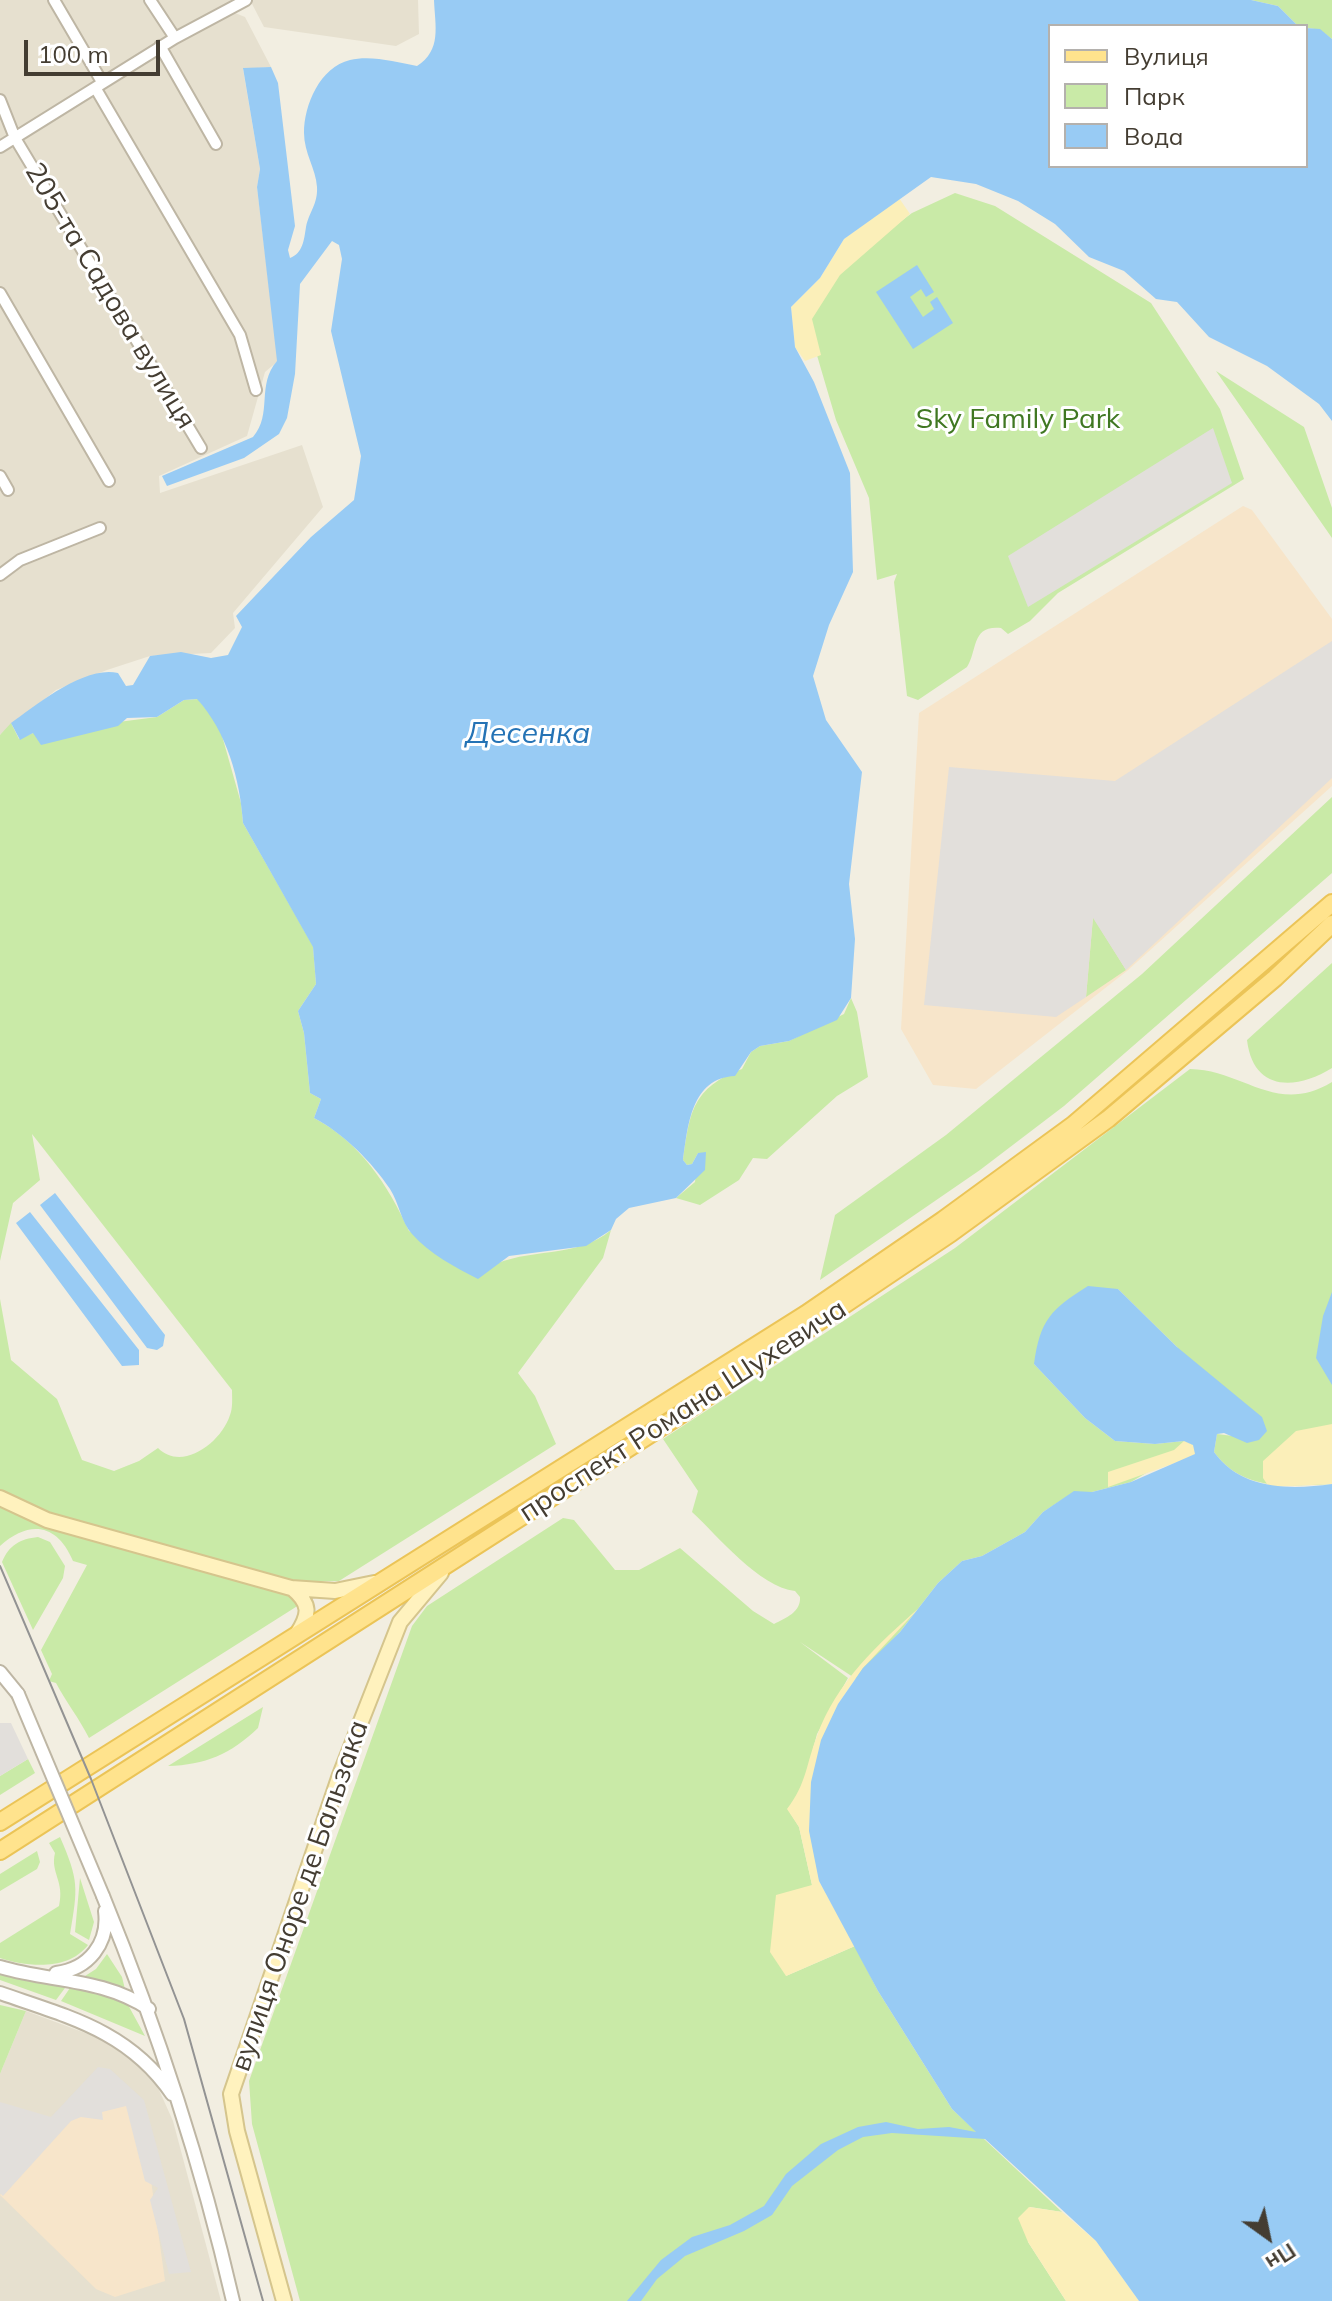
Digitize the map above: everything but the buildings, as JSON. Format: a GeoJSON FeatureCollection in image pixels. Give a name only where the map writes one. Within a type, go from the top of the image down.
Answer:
{"type":"FeatureCollection","features":[{"type":"Feature","properties":{"kind":"main road","name":"проспект Романа Шухевича"},"geometry":{"type":"LineString","coordinates":[[4,1818],[294,1639],[806,1314],[943,1220],[1073,1125],[1332,903]]}},
{"type":"Feature","properties":{"kind":"main road","name":"проспект Романа Шухевича"},"geometry":{"type":"LineString","coordinates":[[0,1851],[807,1331],[1015,1188],[1108,1119],[1275,978],[1332,924]]}},
{"type":"Feature","properties":{"kind":"main road"},"geometry":{"type":"LineString","coordinates":[[0,1498],[47,1520],[291,1588],[335,1591],[386,1580]]}},
{"type":"Feature","properties":{"kind":"main road","name":"вулиця Оноре де Бальзака"},"geometry":{"type":"LineString","coordinates":[[284,2301],[237,2131],[231,2094],[340,1775],[400,1622],[414,1601],[456,1558]]}},
{"type":"Feature","properties":{"kind":"main road"},"geometry":{"type":"LineString","coordinates":[[291,1588],[303,1597],[308,1609],[308,1617],[294,1639]]}},
{"type":"Feature","properties":{"kind":"street"},"geometry":{"type":"LineString","coordinates":[[54,0],[240,335],[256,390]]}},
{"type":"Feature","properties":{"kind":"street"},"geometry":{"type":"LineString","coordinates":[[150,0],[175,38]]}},
{"type":"Feature","properties":{"kind":"street"},"geometry":{"type":"LineString","coordinates":[[0,147],[160,46],[246,1]]}},
{"type":"Feature","properties":{"kind":"street"},"geometry":{"type":"LineString","coordinates":[[160,46],[216,144]]}},
{"type":"Feature","properties":{"kind":"street","name":"205-та Садова вулиця"},"geometry":{"type":"LineString","coordinates":[[0,100],[15,138],[201,448]]}},
{"type":"Feature","properties":{"kind":"street"},"geometry":{"type":"LineString","coordinates":[[0,293],[109,481]]}},
{"type":"Feature","properties":{"kind":"street"},"geometry":{"type":"LineString","coordinates":[[0,476],[8,490]]}},
{"type":"Feature","properties":{"kind":"street"},"geometry":{"type":"LineString","coordinates":[[0,575],[20,560],[100,528]]}},
{"type":"Feature","properties":{"kind":"street"},"geometry":{"type":"LineString","coordinates":[[0,1672],[18,1694],[149,2009],[181,2107],[233,2301]]}},
{"type":"Feature","properties":{"kind":"street"},"geometry":{"type":"LineString","coordinates":[[46,1975],[79,1966],[99,1948],[107,1927],[103,1896]]}},
{"type":"Feature","properties":{"kind":"street"},"geometry":{"type":"LineString","coordinates":[[0,1967],[46,1975],[130,1997],[149,2009]]}},
{"type":"Feature","properties":{"kind":"street"},"geometry":{"type":"LineString","coordinates":[[0,1993],[120,2040],[153,2067],[181,2107]]}},
{"type":"Feature","properties":{"kind":"shaded area"},"geometry":{"type":"Polygon","coordinates":[[[0,0],[248,0],[0,141],[0,0]]]}},
{"type":"Feature","properties":{"kind":"shaded area"},"geometry":{"type":"Polygon","coordinates":[[[250,0],[418,0],[419,34],[396,46],[264,27],[250,0]]]}},
{"type":"Feature","properties":{"kind":"shaded area"},"geometry":{"type":"Polygon","coordinates":[[[235,13],[245,17],[271,67],[243,69],[260,169],[257,187],[278,361],[265,372],[247,436],[159,476],[160,493],[302,445],[323,507],[233,613],[235,628],[211,653],[150,656],[107,670],[56,690],[0,735],[0,151],[157,53],[235,13]]]}},
{"type":"Feature","properties":{"kind":"shaded area"},"geometry":{"type":"Polygon","coordinates":[[[1213,428],[1232,483],[1028,607],[1008,556],[1213,428]]]}},
{"type":"Feature","properties":{"kind":"shaded area"},"geometry":{"type":"Polygon","coordinates":[[[1243,506],[1252,510],[1332,619],[1332,786],[1127,971],[976,1089],[933,1085],[901,1029],[919,713],[1243,506]]]}},
{"type":"Feature","properties":{"kind":"shaded area"},"geometry":{"type":"Polygon","coordinates":[[[1332,641],[1332,778],[1126,970],[1093,918],[1086,997],[1056,1017],[924,1005],[949,767],[1115,781],[1332,641]]]}},
{"type":"Feature","properties":{"kind":"shaded area"},"geometry":{"type":"Polygon","coordinates":[[[0,1723],[11,1723],[28,1759],[0,1776],[0,1723]]]}},
{"type":"Feature","properties":{"kind":"shaded area"},"geometry":{"type":"Polygon","coordinates":[[[26,2011],[115,2044],[155,2081],[173,2121],[221,2301],[0,2301],[0,2074],[26,2011]]]}},
{"type":"Feature","properties":{"kind":"shaded area"},"geometry":{"type":"Polygon","coordinates":[[[98,2067],[110,2069],[144,2100],[191,2272],[169,2274],[150,2200],[158,2188],[145,2181],[126,2106],[102,2112],[103,2120],[81,2117],[71,2121],[3,2196],[0,2193],[0,2102],[51,2117],[98,2067]]]}},
{"type":"Feature","properties":{"kind":"shaded area"},"geometry":{"type":"Polygon","coordinates":[[[105,2076],[118,2079],[145,2137],[165,2281],[115,2297],[96,2289],[0,2195],[105,2076]]]}},
{"type":"Feature","properties":{"kind":"green space"},"geometry":{"type":"Polygon","coordinates":[[[1251,0],[1332,0],[1332,39],[1320,30],[1308,28],[1308,24],[1296,24],[1278,6],[1251,0]]]}},
{"type":"Feature","properties":{"kind":"green space","name":"Sky Family Park"},"geometry":{"type":"Polygon","coordinates":[[[955,193],[995,206],[1151,303],[1220,409],[1244,479],[1058,593],[1030,621],[1008,634],[1001,628],[985,630],[977,640],[967,667],[918,700],[907,696],[894,582],[897,574],[877,580],[869,498],[836,420],[806,318],[851,258],[912,213],[955,193]]]}},
{"type":"Feature","properties":{"kind":"green space"},"geometry":{"type":"Polygon","coordinates":[[[1216,371],[1304,427],[1332,508],[1332,538],[1216,371]]]}},
{"type":"Feature","properties":{"kind":"green space"},"geometry":{"type":"Polygon","coordinates":[[[198,699],[219,725],[241,803],[243,823],[313,946],[316,984],[298,1011],[304,1033],[310,1093],[321,1099],[314,1118],[345,1139],[371,1166],[392,1197],[409,1231],[490,1267],[519,1257],[583,1245],[611,1230],[603,1258],[518,1373],[535,1396],[556,1444],[339,1581],[293,1582],[127,1539],[109,1546],[293,1597],[299,1605],[89,1738],[56,1683],[49,1681],[52,1674],[41,1650],[87,1565],[73,1561],[59,1539],[41,1530],[21,1532],[0,1546],[0,1299],[11,1360],[57,1399],[82,1460],[114,1471],[139,1461],[158,1448],[178,1457],[200,1451],[225,1425],[232,1409],[232,1390],[32,1134],[40,1180],[13,1203],[0,1261],[0,735],[11,723],[19,739],[33,733],[157,717],[184,700],[198,699]]]}},
{"type":"Feature","properties":{"kind":"green space"},"geometry":{"type":"Polygon","coordinates":[[[1332,797],[1332,873],[1064,1106],[980,1170],[820,1280],[835,1215],[946,1135],[1142,974],[1332,797]]]}},
{"type":"Feature","properties":{"kind":"green space"},"geometry":{"type":"Polygon","coordinates":[[[1093,917],[1126,970],[1086,997],[1093,917]]]}},
{"type":"Feature","properties":{"kind":"green space"},"geometry":{"type":"Polygon","coordinates":[[[1332,963],[1332,1068],[1290,1083],[1267,1077],[1251,1057],[1247,1040],[1332,963]]]}},
{"type":"Feature","properties":{"kind":"green space"},"geometry":{"type":"Polygon","coordinates":[[[851,998],[857,1012],[868,1077],[837,1096],[767,1159],[753,1158],[739,1180],[700,1205],[676,1198],[695,1182],[698,1153],[692,1164],[687,1165],[683,1160],[688,1128],[703,1093],[725,1076],[742,1069],[751,1052],[760,1046],[789,1041],[844,1014],[851,998]]]}},
{"type":"Feature","properties":{"kind":"green space"},"geometry":{"type":"Polygon","coordinates":[[[1190,1069],[1209,1071],[1277,1093],[1312,1091],[1332,1082],[1332,1484],[1267,1484],[1238,1474],[1226,1465],[1214,1452],[1217,1434],[1233,1436],[1177,1347],[1118,1289],[1034,1364],[1085,1418],[1115,1441],[1155,1444],[1184,1441],[1193,1445],[1131,1482],[1092,1492],[1074,1492],[1043,1512],[1025,1532],[982,1556],[962,1561],[938,1583],[900,1632],[856,1679],[800,1642],[848,1678],[817,1734],[803,1788],[788,1809],[799,1827],[812,1885],[786,1976],[855,1946],[878,1991],[952,2109],[1062,2212],[1030,2207],[1028,2242],[1066,2301],[300,2301],[252,2124],[249,2081],[412,1626],[427,1606],[563,1518],[574,1520],[615,1570],[639,1570],[680,1548],[753,1611],[774,1624],[792,1614],[800,1602],[795,1591],[781,1587],[753,1571],[692,1512],[698,1491],[663,1439],[955,1248],[1190,1069]]]}},
{"type":"Feature","properties":{"kind":"green space"},"geometry":{"type":"Polygon","coordinates":[[[38,1537],[50,1542],[65,1566],[63,1578],[33,1630],[2,1562],[16,1544],[38,1537]]]}},
{"type":"Feature","properties":{"kind":"green space"},"geometry":{"type":"Polygon","coordinates":[[[263,1707],[258,1728],[238,1745],[206,1760],[168,1766],[263,1707]]]}},
{"type":"Feature","properties":{"kind":"green space"},"geometry":{"type":"Polygon","coordinates":[[[28,1759],[35,1773],[0,1795],[0,1776],[28,1759]]]}},
{"type":"Feature","properties":{"kind":"green space"},"geometry":{"type":"Polygon","coordinates":[[[60,1837],[75,1884],[70,1934],[88,1945],[70,1959],[47,1965],[0,1958],[0,1943],[59,1906],[55,1853],[49,1843],[60,1837]]]}},
{"type":"Feature","properties":{"kind":"green space"},"geometry":{"type":"Polygon","coordinates":[[[37,1851],[40,1862],[37,1869],[0,1891],[0,1874],[37,1851]]]}},
{"type":"Feature","properties":{"kind":"green space"},"geometry":{"type":"Polygon","coordinates":[[[80,1878],[94,1922],[89,1940],[75,1932],[80,1878]]]}},
{"type":"Feature","properties":{"kind":"green space"},"geometry":{"type":"Polygon","coordinates":[[[107,1954],[122,1977],[125,1989],[85,1976],[96,1969],[107,1954]]]}},
{"type":"Feature","properties":{"kind":"green space"},"geometry":{"type":"Polygon","coordinates":[[[0,1975],[68,1984],[56,2000],[0,1980],[0,1975]]]}},
{"type":"Feature","properties":{"kind":"green space"},"geometry":{"type":"Polygon","coordinates":[[[72,1985],[127,2003],[145,2036],[61,2001],[72,1985]]]}},
{"type":"Feature","properties":{"kind":"green space"},"geometry":{"type":"Polygon","coordinates":[[[0,2005],[26,2011],[0,2074],[0,2005]]]}},
{"type":"Feature","properties":{"kind":"sand"},"geometry":{"type":"Polygon","coordinates":[[[899,198],[910,214],[840,275],[812,319],[821,355],[805,361],[795,347],[791,307],[820,278],[844,239],[899,198]]]}},
{"type":"Feature","properties":{"kind":"sand"},"geometry":{"type":"Polygon","coordinates":[[[1332,1424],[1332,1484],[1269,1487],[1263,1478],[1263,1461],[1296,1431],[1332,1424]]]}},
{"type":"Feature","properties":{"kind":"sand"},"geometry":{"type":"Polygon","coordinates":[[[1184,1441],[1193,1445],[1196,1454],[1108,1487],[1108,1472],[1174,1450],[1184,1441]]]}},
{"type":"Feature","properties":{"kind":"sand"},"geometry":{"type":"Polygon","coordinates":[[[920,1607],[863,1668],[838,1704],[819,1881],[855,1946],[786,1976],[770,1952],[776,1895],[812,1885],[799,1827],[787,1809],[802,1782],[817,1736],[835,1698],[874,1649],[920,1607]]]}},
{"type":"Feature","properties":{"kind":"sand"},"geometry":{"type":"Polygon","coordinates":[[[1029,2207],[1062,2212],[1096,2241],[1139,2301],[1066,2301],[1028,2242],[1018,2218],[1029,2207]]]}},
{"type":"Feature","properties":{"kind":"water","name":"Десенка"},"geometry":{"type":"Polygon","coordinates":[[[434,0],[1251,0],[1278,6],[1296,24],[1048,24],[1048,168],[1308,168],[1308,28],[1320,29],[1332,39],[1332,421],[1319,404],[1267,366],[1209,337],[1177,302],[1156,299],[1124,271],[1089,257],[1055,224],[1018,201],[976,184],[931,177],[844,239],[820,278],[791,307],[795,347],[814,382],[850,473],[853,572],[829,625],[813,676],[826,720],[862,772],[849,884],[855,939],[851,998],[837,1020],[789,1041],[760,1046],[751,1052],[735,1076],[720,1079],[701,1094],[690,1119],[683,1160],[687,1165],[692,1164],[698,1153],[706,1152],[705,1170],[676,1198],[629,1208],[616,1219],[611,1230],[586,1246],[509,1256],[478,1279],[443,1260],[419,1241],[408,1229],[393,1194],[375,1169],[346,1140],[314,1118],[321,1099],[310,1093],[304,1033],[298,1011],[316,984],[313,947],[243,823],[239,790],[230,757],[216,726],[197,699],[184,700],[157,717],[127,718],[118,726],[41,745],[33,733],[20,740],[11,723],[62,688],[91,675],[118,673],[126,686],[133,685],[150,656],[181,652],[211,658],[228,655],[242,627],[236,616],[311,537],[354,500],[361,456],[331,331],[342,259],[339,245],[332,241],[300,284],[295,374],[287,418],[279,434],[244,458],[167,486],[162,476],[253,437],[262,419],[267,380],[277,361],[257,187],[260,169],[243,68],[271,67],[278,83],[295,226],[288,250],[290,258],[302,246],[317,193],[304,133],[311,99],[322,79],[330,70],[350,60],[375,59],[417,66],[425,60],[434,45],[434,0]]]}},
{"type":"Feature","properties":{"kind":"water"},"geometry":{"type":"Polygon","coordinates":[[[917,265],[934,292],[926,297],[921,289],[910,297],[923,317],[934,309],[930,302],[937,297],[953,323],[913,349],[876,292],[917,265]]]}},
{"type":"Feature","properties":{"kind":"water"},"geometry":{"type":"Polygon","coordinates":[[[55,1193],[165,1335],[163,1346],[157,1350],[147,1348],[40,1205],[55,1193]]]}},
{"type":"Feature","properties":{"kind":"water"},"geometry":{"type":"Polygon","coordinates":[[[30,1212],[139,1350],[139,1365],[122,1366],[16,1223],[30,1212]]]}},
{"type":"Feature","properties":{"kind":"water"},"geometry":{"type":"Polygon","coordinates":[[[1088,1286],[1118,1289],[1177,1347],[1262,1417],[1267,1431],[1259,1440],[1247,1443],[1224,1433],[1217,1434],[1214,1452],[1225,1465],[1252,1480],[1283,1487],[1332,1484],[1332,2301],[1139,2301],[1096,2241],[985,2139],[892,2133],[863,2137],[838,2150],[792,2186],[772,2215],[744,2231],[685,2256],[657,2279],[641,2301],[627,2301],[661,2260],[692,2237],[730,2225],[764,2206],[786,2174],[821,2144],[858,2127],[886,2122],[918,2129],[949,2127],[976,2132],[952,2109],[878,1991],[819,1881],[809,1831],[811,1782],[821,1740],[838,1704],[863,1668],[900,1632],[938,1583],[962,1561],[982,1556],[1025,1532],[1043,1512],[1074,1491],[1092,1492],[1131,1482],[1195,1454],[1193,1445],[1184,1441],[1155,1444],[1115,1441],[1085,1418],[1034,1364],[1040,1336],[1049,1317],[1088,1286]]]}},
{"type":"Feature","properties":{"kind":"water"},"geometry":{"type":"Polygon","coordinates":[[[1332,1292],[1332,1385],[1316,1358],[1323,1316],[1332,1292]]]}},
{"type":"Feature","properties":{"kind":"tram line"},"geometry":{"type":"LineString","coordinates":[[0,1566],[91,1779],[184,2019],[263,2301]]}}]}
